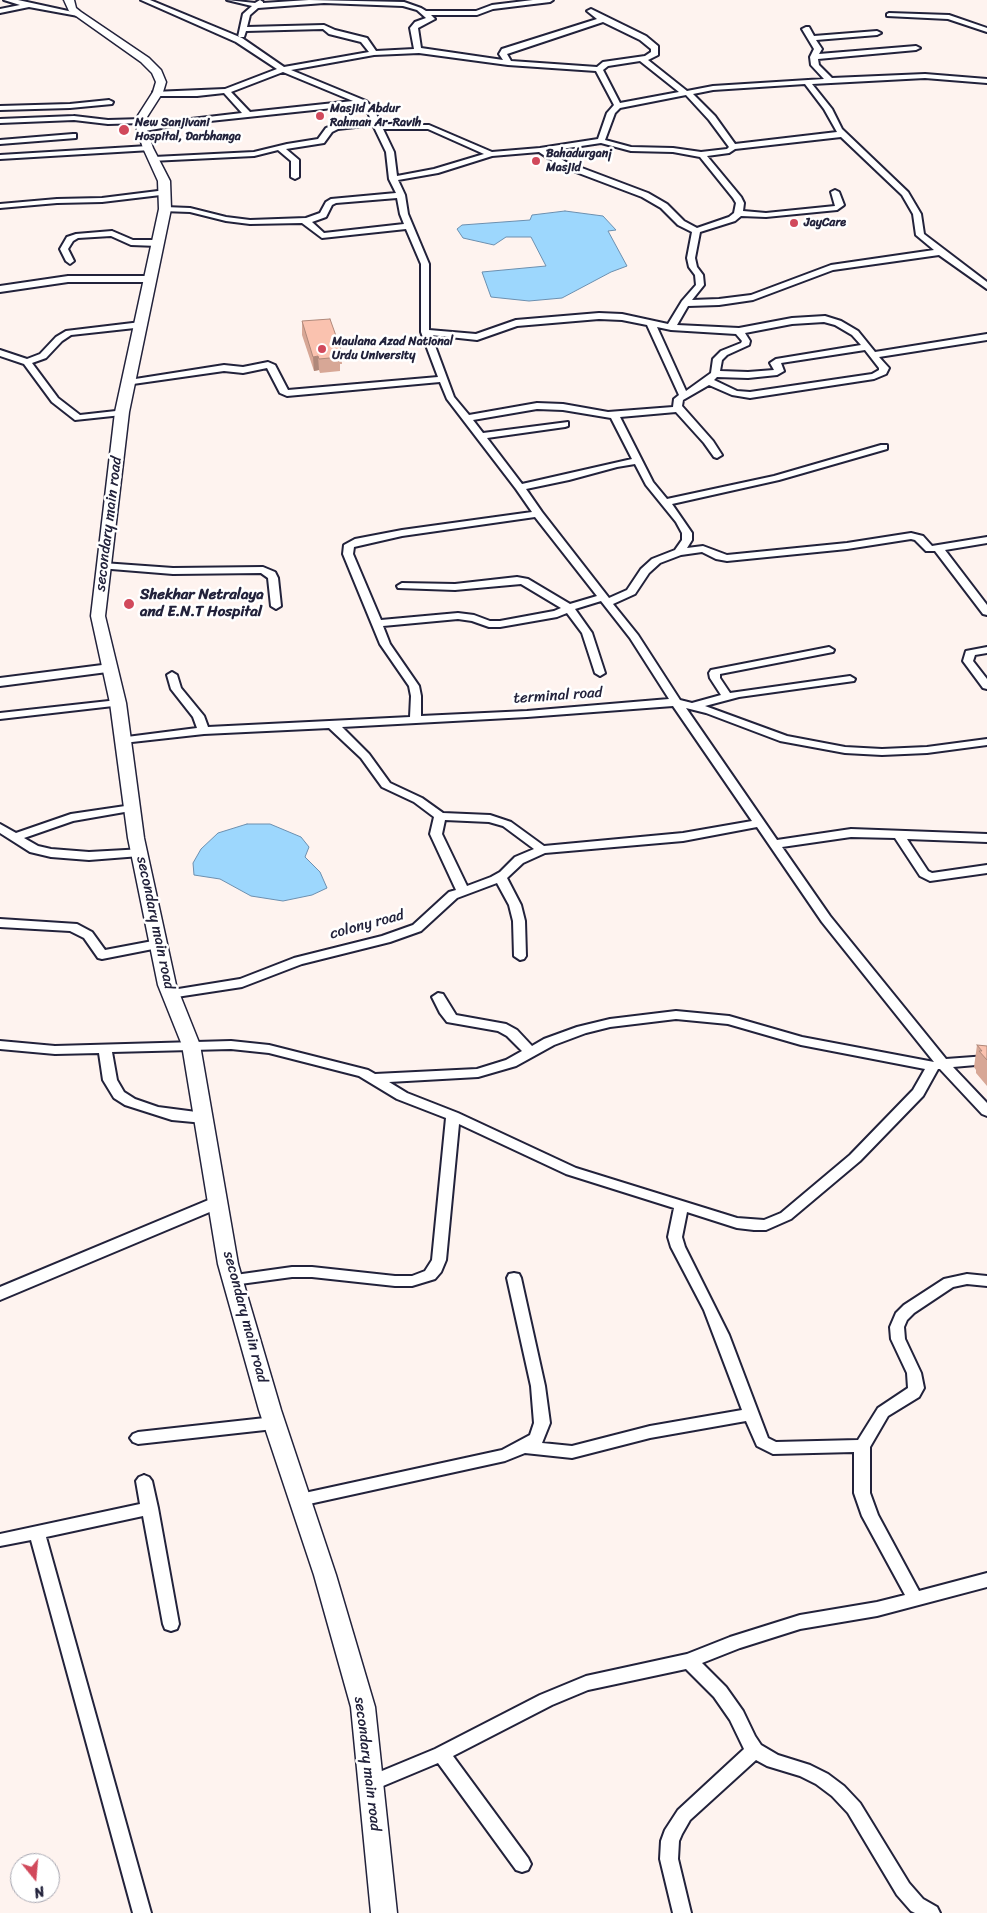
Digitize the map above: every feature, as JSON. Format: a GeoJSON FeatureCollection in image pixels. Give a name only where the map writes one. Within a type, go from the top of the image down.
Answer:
{"type":"FeatureCollection","features":[{"type":"Feature","properties":{"kind":"main road"},"geometry":{"type":"LineString","coordinates":[[73,7],[157,72],[161,82],[142,118],[142,126]]}},
{"type":"Feature","properties":{"kind":"main road","name":"secondary main road"},"geometry":{"type":"LineString","coordinates":[[142,126],[151,154],[164,181],[166,200],[122,412],[98,616],[118,703],[136,838],[158,944],[170,994],[191,1045],[228,1264],[274,1423],[325,1575],[363,1706],[384,1913]]}},
{"type":"Feature","properties":{"kind":"street"},"geometry":{"type":"LineString","coordinates":[[7,0],[30,4],[73,7]]}},
{"type":"Feature","properties":{"kind":"street"},"geometry":{"type":"LineString","coordinates":[[145,0],[239,40],[282,69],[363,103],[370,109],[390,152],[393,179],[401,195],[404,214],[425,264],[425,332],[450,397],[634,637],[676,702],[826,919],[937,1064],[987,1111]]}},
{"type":"Feature","properties":{"kind":"street"},"geometry":{"type":"LineString","coordinates":[[230,0],[258,4],[324,1],[402,2],[426,13],[431,19],[418,24],[414,28],[416,48],[419,51]]}},
{"type":"Feature","properties":{"kind":"street"},"geometry":{"type":"LineString","coordinates":[[426,13],[477,13],[492,7],[550,0]]}},
{"type":"Feature","properties":{"kind":"street"},"geometry":{"type":"LineString","coordinates":[[0,11],[30,4]]}},
{"type":"Feature","properties":{"kind":"street"},"geometry":{"type":"LineString","coordinates":[[239,40],[247,14],[258,4]]}},
{"type":"Feature","properties":{"kind":"street"},"geometry":{"type":"LineString","coordinates":[[156,94],[197,94],[226,91],[282,69],[374,53],[419,51],[508,62],[599,69],[606,64],[642,59],[655,53],[655,48],[650,43],[604,19],[591,10]]}},
{"type":"Feature","properties":{"kind":"street"},"geometry":{"type":"LineString","coordinates":[[889,15],[949,17],[987,30]]}},
{"type":"Feature","properties":{"kind":"street"},"geometry":{"type":"LineString","coordinates":[[508,62],[503,54],[505,51],[604,19]]}},
{"type":"Feature","properties":{"kind":"street"},"geometry":{"type":"LineString","coordinates":[[244,28],[324,27],[334,33],[364,40],[374,53]]}},
{"type":"Feature","properties":{"kind":"street"},"geometry":{"type":"LineString","coordinates":[[806,29],[818,49],[814,57],[815,65],[830,81]]}},
{"type":"Feature","properties":{"kind":"street"},"geometry":{"type":"LineString","coordinates":[[812,38],[877,33]]}},
{"type":"Feature","properties":{"kind":"street"},"geometry":{"type":"LineString","coordinates":[[814,57],[916,48]]}},
{"type":"Feature","properties":{"kind":"street"},"geometry":{"type":"LineString","coordinates":[[642,59],[686,93],[712,118],[733,147]]}},
{"type":"Feature","properties":{"kind":"street"},"geometry":{"type":"LineString","coordinates":[[599,69],[618,106]]}},
{"type":"Feature","properties":{"kind":"street"},"geometry":{"type":"LineString","coordinates":[[602,141],[611,113],[618,106],[686,93],[745,85],[925,76],[987,81]]}},
{"type":"Feature","properties":{"kind":"street"},"geometry":{"type":"LineString","coordinates":[[808,82],[843,134],[905,194],[916,214],[920,235],[987,286]]}},
{"type":"Feature","properties":{"kind":"street"},"geometry":{"type":"LineString","coordinates":[[226,91],[250,116]]}},
{"type":"Feature","properties":{"kind":"street"},"geometry":{"type":"LineString","coordinates":[[0,108],[70,106],[109,102]]}},
{"type":"Feature","properties":{"kind":"street"},"geometry":{"type":"LineString","coordinates":[[0,120],[74,118],[142,126],[363,103]]}},
{"type":"Feature","properties":{"kind":"street"},"geometry":{"type":"LineString","coordinates":[[66,154],[69,142],[73,136],[96,121]]}},
{"type":"Feature","properties":{"kind":"street"},"geometry":{"type":"LineString","coordinates":[[0,157],[66,154],[242,156],[322,142],[329,130],[336,127],[377,124],[429,127],[491,154]]}},
{"type":"Feature","properties":{"kind":"street"},"geometry":{"type":"LineString","coordinates":[[393,179],[435,171],[491,154],[540,150],[602,141],[631,149],[674,150],[703,155],[729,151],[733,147],[843,134]]}},
{"type":"Feature","properties":{"kind":"street"},"geometry":{"type":"LineString","coordinates":[[0,142],[73,136]]}},
{"type":"Feature","properties":{"kind":"street"},"geometry":{"type":"LineString","coordinates":[[280,148],[295,160],[295,177]]}},
{"type":"Feature","properties":{"kind":"street"},"geometry":{"type":"LineString","coordinates":[[540,150],[563,164],[645,195],[664,206],[681,223],[696,231],[726,222],[739,213],[774,214],[838,208],[840,205],[835,192]]}},
{"type":"Feature","properties":{"kind":"street"},"geometry":{"type":"LineString","coordinates":[[703,155],[738,197],[740,203],[739,213]]}},
{"type":"Feature","properties":{"kind":"street"},"geometry":{"type":"LineString","coordinates":[[0,206],[57,201],[166,200],[190,210],[226,219],[250,222],[306,221],[323,215],[329,204],[334,201],[401,195]]}},
{"type":"Feature","properties":{"kind":"street"},"geometry":{"type":"LineString","coordinates":[[306,221],[322,236],[410,226]]}},
{"type":"Feature","properties":{"kind":"street"},"geometry":{"type":"LineString","coordinates":[[671,327],[685,303],[700,285],[699,275],[693,266],[691,258],[696,231]]}},
{"type":"Feature","properties":{"kind":"street"},"geometry":{"type":"LineString","coordinates":[[70,261],[64,249],[70,239],[76,236],[112,232],[131,242],[158,243]]}},
{"type":"Feature","properties":{"kind":"street"},"geometry":{"type":"LineString","coordinates":[[685,303],[753,298],[831,268],[941,252]]}},
{"type":"Feature","properties":{"kind":"street"},"geometry":{"type":"LineString","coordinates":[[0,289],[68,279],[151,278]]}},
{"type":"Feature","properties":{"kind":"street"},"geometry":{"type":"LineString","coordinates":[[425,332],[470,338],[482,336],[516,322],[599,316],[622,317],[671,327],[739,331],[792,321],[825,319],[848,328],[855,333],[884,368],[884,372],[880,374],[742,395],[712,377]]}},
{"type":"Feature","properties":{"kind":"street"},"geometry":{"type":"LineString","coordinates":[[651,323],[683,395]]}},
{"type":"Feature","properties":{"kind":"street"},"geometry":{"type":"LineString","coordinates":[[27,362],[43,356],[59,339],[69,333],[141,324]]}},
{"type":"Feature","properties":{"kind":"street"},"geometry":{"type":"LineString","coordinates":[[712,377],[718,359],[727,351],[741,348],[746,343],[739,331]]}},
{"type":"Feature","properties":{"kind":"street"},"geometry":{"type":"LineString","coordinates":[[717,456],[708,441],[678,409],[678,402],[683,395],[712,377],[777,372],[780,371],[775,363],[779,361],[987,337]]}},
{"type":"Feature","properties":{"kind":"street"},"geometry":{"type":"LineString","coordinates":[[0,353],[27,362],[55,400],[78,418],[122,412]]}},
{"type":"Feature","properties":{"kind":"street"},"geometry":{"type":"LineString","coordinates":[[129,384],[219,369],[243,370],[268,365],[272,367],[283,391],[287,393],[443,379]]}},
{"type":"Feature","properties":{"kind":"street"},"geometry":{"type":"LineString","coordinates":[[467,418],[538,406],[563,407],[614,414],[678,409]]}},
{"type":"Feature","properties":{"kind":"street"},"geometry":{"type":"LineString","coordinates":[[614,414],[649,483],[680,521],[687,533],[687,540],[679,552]]}},
{"type":"Feature","properties":{"kind":"street"},"geometry":{"type":"LineString","coordinates":[[480,436],[565,424]]}},
{"type":"Feature","properties":{"kind":"street"},"geometry":{"type":"LineString","coordinates":[[664,503],[776,478],[884,447]]}},
{"type":"Feature","properties":{"kind":"street"},"geometry":{"type":"LineString","coordinates":[[520,487],[638,461]]}},
{"type":"Feature","properties":{"kind":"street"},"geometry":{"type":"LineString","coordinates":[[415,720],[416,696],[414,686],[385,644],[348,554],[348,545],[402,532],[538,514]]}},
{"type":"Feature","properties":{"kind":"street"},"geometry":{"type":"LineString","coordinates":[[376,624],[458,616],[474,618],[494,625],[550,616],[569,608],[631,592],[646,571],[656,562],[679,552],[703,549],[720,557],[728,558],[847,546],[911,536],[919,538],[929,549],[987,540]]}},
{"type":"Feature","properties":{"kind":"street"},"geometry":{"type":"LineString","coordinates":[[938,548],[987,612]]}},
{"type":"Feature","properties":{"kind":"street"},"geometry":{"type":"LineString","coordinates":[[103,566],[173,571],[263,570],[268,572],[273,578],[276,606]]}},
{"type":"Feature","properties":{"kind":"street"},"geometry":{"type":"LineString","coordinates":[[402,586],[455,587],[521,580],[569,608],[587,634],[600,673]]}},
{"type":"Feature","properties":{"kind":"street"},"geometry":{"type":"LineString","coordinates":[[727,697],[715,678],[716,672],[829,650]]}},
{"type":"Feature","properties":{"kind":"street"},"geometry":{"type":"LineString","coordinates":[[987,650],[970,654],[968,661],[987,686]]}},
{"type":"Feature","properties":{"kind":"street"},"geometry":{"type":"LineString","coordinates":[[0,682],[110,668]]}},
{"type":"Feature","properties":{"kind":"street"},"geometry":{"type":"LineString","coordinates":[[172,676],[176,689],[198,716],[204,731]]}},
{"type":"Feature","properties":{"kind":"street"},"geometry":{"type":"LineString","coordinates":[[692,706],[727,697],[850,679]]}},
{"type":"Feature","properties":{"kind":"street","name":"terminal road"},"geometry":{"type":"LineString","coordinates":[[123,740],[204,731],[527,714],[676,702],[710,711],[784,739],[845,750],[882,752],[927,750],[987,742]]}},
{"type":"Feature","properties":{"kind":"street"},"geometry":{"type":"LineString","coordinates":[[0,716],[118,703]]}},
{"type":"Feature","properties":{"kind":"street"},"geometry":{"type":"LineString","coordinates":[[332,724],[366,756],[386,785],[418,800],[440,816],[500,821],[515,829],[542,850]]}},
{"type":"Feature","properties":{"kind":"street"},"geometry":{"type":"LineString","coordinates":[[15,837],[71,818],[132,808]]}},
{"type":"Feature","properties":{"kind":"street"},"geometry":{"type":"LineString","coordinates":[[440,816],[436,834],[463,891]]}},
{"type":"Feature","properties":{"kind":"street","name":"colony road"},"geometry":{"type":"LineString","coordinates":[[170,994],[242,983],[298,961],[403,934],[417,928],[447,900],[463,891],[500,878],[519,860],[542,850],[683,837],[760,823]]}},
{"type":"Feature","properties":{"kind":"street"},"geometry":{"type":"LineString","coordinates":[[0,828],[34,848],[74,856],[140,852]]}},
{"type":"Feature","properties":{"kind":"street"},"geometry":{"type":"LineString","coordinates":[[775,844],[851,832],[987,838]]}},
{"type":"Feature","properties":{"kind":"street"},"geometry":{"type":"LineString","coordinates":[[898,835],[924,873],[930,876],[987,870]]}},
{"type":"Feature","properties":{"kind":"street"},"geometry":{"type":"LineString","coordinates":[[500,878],[515,905],[520,956]]}},
{"type":"Feature","properties":{"kind":"street"},"geometry":{"type":"LineString","coordinates":[[0,923],[73,927],[88,936],[102,956],[158,944]]}},
{"type":"Feature","properties":{"kind":"street"},"geometry":{"type":"LineString","coordinates":[[438,997],[446,1013],[452,1019],[501,1027],[512,1033],[530,1052]]}},
{"type":"Feature","properties":{"kind":"street"},"geometry":{"type":"LineString","coordinates":[[373,1079],[478,1073],[511,1063],[550,1042],[582,1030],[610,1023],[676,1015],[728,1020],[801,1041],[937,1064],[974,1059],[987,1060]]}},
{"type":"Feature","properties":{"kind":"street"},"geometry":{"type":"LineString","coordinates":[[0,1045],[55,1050],[191,1045],[231,1045],[269,1049],[351,1070],[373,1079],[402,1096],[453,1116],[571,1171],[737,1222],[754,1225],[766,1225],[786,1216],[855,1158],[918,1093],[937,1064]]}},
{"type":"Feature","properties":{"kind":"street"},"geometry":{"type":"LineString","coordinates":[[105,1049],[110,1080],[119,1095],[130,1102],[154,1111],[204,1118]]}},
{"type":"Feature","properties":{"kind":"street"},"geometry":{"type":"LineString","coordinates":[[233,1280],[292,1272],[312,1272],[395,1281],[412,1281],[430,1275],[436,1268],[439,1260],[453,1116]]}},
{"type":"Feature","properties":{"kind":"street"},"geometry":{"type":"LineString","coordinates":[[0,1294],[218,1202]]}},
{"type":"Feature","properties":{"kind":"street"},"geometry":{"type":"LineString","coordinates":[[682,1205],[675,1237],[678,1247],[715,1318],[762,1442],[773,1448],[862,1446]]}},
{"type":"Feature","properties":{"kind":"street"},"geometry":{"type":"LineString","coordinates":[[300,1500],[505,1455],[524,1447],[536,1438],[542,1423],[538,1386],[514,1278]]}},
{"type":"Feature","properties":{"kind":"street"},"geometry":{"type":"LineString","coordinates":[[915,1599],[870,1516],[862,1493],[862,1446],[883,1412],[914,1393],[916,1388],[914,1373],[898,1339],[897,1327],[901,1317],[909,1309],[949,1283],[967,1279],[987,1281]]}},
{"type":"Feature","properties":{"kind":"street"},"geometry":{"type":"LineString","coordinates":[[524,1447],[572,1452],[650,1432],[751,1414]]}},
{"type":"Feature","properties":{"kind":"street"},"geometry":{"type":"LineString","coordinates":[[138,1438],[274,1423]]}},
{"type":"Feature","properties":{"kind":"street"},"geometry":{"type":"LineString","coordinates":[[144,1481],[171,1624]]}},
{"type":"Feature","properties":{"kind":"street"},"geometry":{"type":"LineString","coordinates":[[0,1540],[150,1508]]}},
{"type":"Feature","properties":{"kind":"street"},"geometry":{"type":"LineString","coordinates":[[38,1533],[142,1913]]}},
{"type":"Feature","properties":{"kind":"street"},"geometry":{"type":"LineString","coordinates":[[371,1783],[441,1754],[546,1700],[586,1683],[689,1662],[768,1630],[800,1622],[877,1609],[987,1580]]}},
{"type":"Feature","properties":{"kind":"street"},"geometry":{"type":"LineString","coordinates":[[689,1662],[730,1705],[738,1716],[748,1741],[755,1750],[773,1761],[804,1770],[822,1779],[838,1791],[861,1817],[903,1889],[917,1905],[931,1913]]}},
{"type":"Feature","properties":{"kind":"street"},"geometry":{"type":"LineString","coordinates":[[682,1913],[669,1859],[670,1841],[674,1830],[684,1815],[755,1750]]}},
{"type":"Feature","properties":{"kind":"street"},"geometry":{"type":"LineString","coordinates":[[441,1754],[522,1864]]}},
{"type":"Feature","properties":{"kind":"water"},"geometry":{"type":"Polygon","coordinates":[[[565,211],[603,216],[616,230],[608,231],[627,266],[611,272],[562,298],[529,301],[491,297],[482,272],[546,266],[531,237],[506,237],[494,245],[463,238],[457,229],[462,225],[530,220],[532,215],[565,211]]]}},
{"type":"Feature","properties":{"kind":"water"},"geometry":{"type":"Polygon","coordinates":[[[247,824],[270,824],[301,837],[309,847],[305,857],[320,872],[327,888],[312,895],[283,901],[251,896],[220,879],[194,875],[193,863],[201,849],[218,833],[247,824]]]}},
{"type":"Feature","properties":{"kind":"building"},"geometry":{"type":"Polygon","coordinates":[[[330,319],[341,350],[338,350],[340,357],[319,359],[318,356],[313,357],[302,321],[330,319]]]}},
{"type":"Feature","properties":{"kind":"building"},"geometry":{"type":"Polygon","coordinates":[[[977,1045],[987,1046],[987,1060],[979,1051],[982,1051],[977,1045]]]}},
{"type":"Feature","properties":{"kind":"place","name":"Masjid Abdur Rahman Ar-Ravih"},"geometry":{"type":"Point","coordinates":[320,116]}},
{"type":"Feature","properties":{"kind":"place","name":"New Sanjivani Hospital, Darbhanga"},"geometry":{"type":"Point","coordinates":[124,130]}},
{"type":"Feature","properties":{"kind":"place","name":"Bahadurganj Masjid"},"geometry":{"type":"Point","coordinates":[536,161]}},
{"type":"Feature","properties":{"kind":"place","name":"JayCare"},"geometry":{"type":"Point","coordinates":[794,223]}},
{"type":"Feature","properties":{"kind":"place","name":"Maulana Azad National Urdu University"},"geometry":{"type":"Point","coordinates":[322,349]}},
{"type":"Feature","properties":{"kind":"place","name":"Shekhar Netralaya and E.N.T Hospital"},"geometry":{"type":"Point","coordinates":[129,604]}}]}
